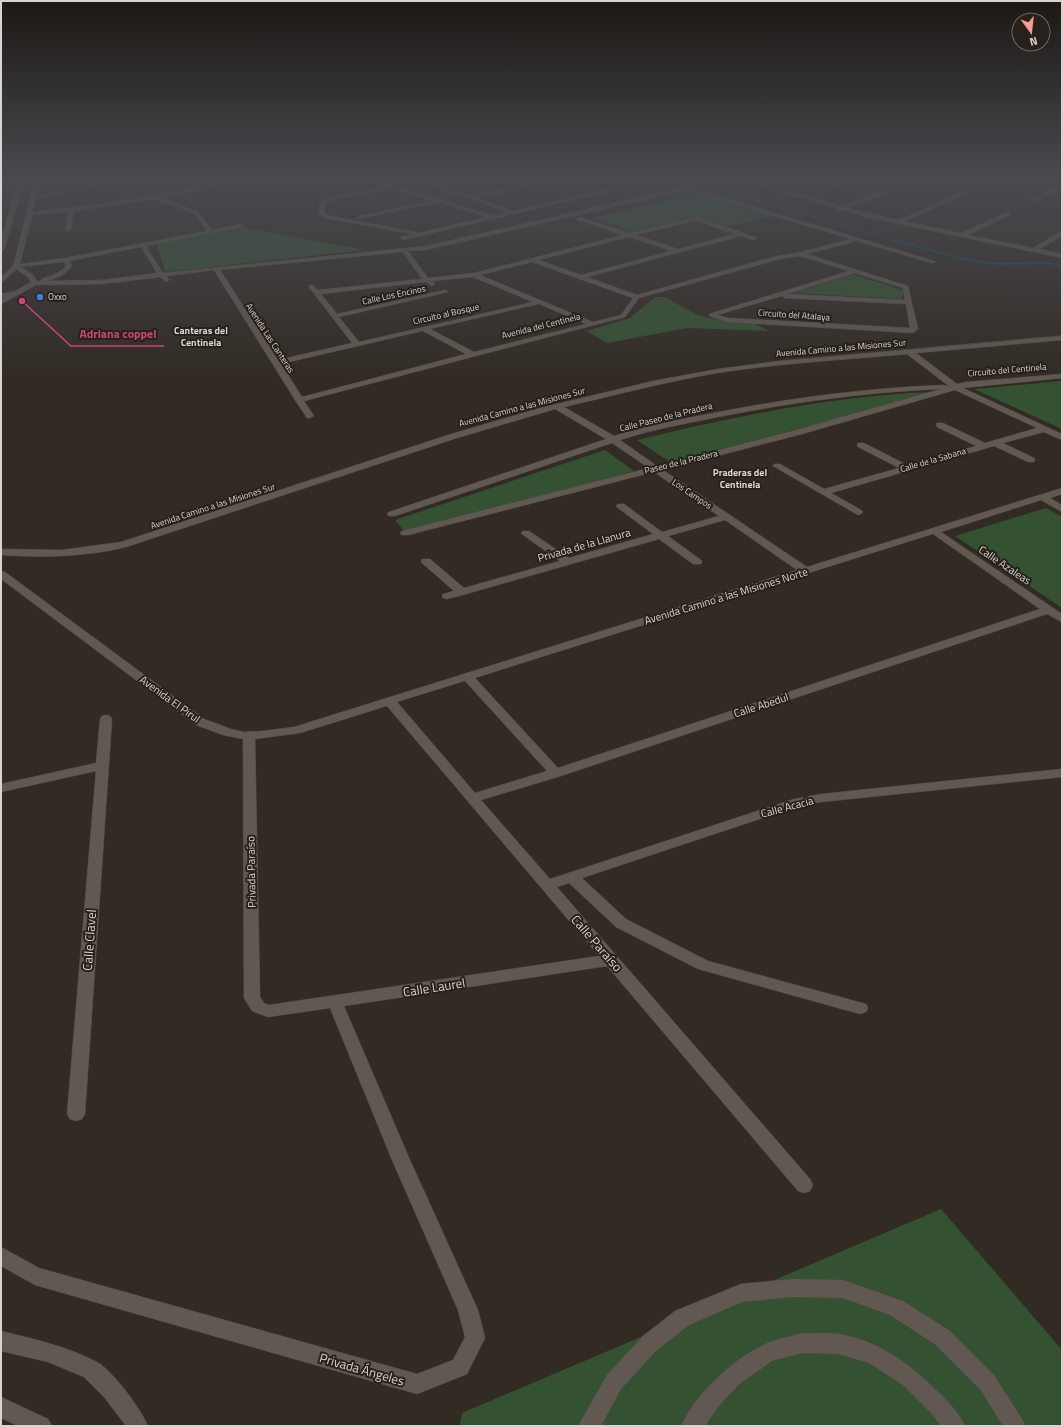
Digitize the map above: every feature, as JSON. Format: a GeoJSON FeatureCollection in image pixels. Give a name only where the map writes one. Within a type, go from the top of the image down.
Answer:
{"type":"FeatureCollection","features":[{"type":"Feature","properties":{"kind":"street"},"geometry":{"type":"LineString","coordinates":[[1,281],[16,266],[21,247]]}},
{"type":"Feature","properties":{"kind":"street"},"geometry":{"type":"LineString","coordinates":[[16,266],[65,260],[132,247]]}},
{"type":"Feature","properties":{"kind":"street"},"geometry":{"type":"LineString","coordinates":[[144,247],[160,274],[166,280]]}},
{"type":"Feature","properties":{"kind":"street"},"geometry":{"type":"LineString","coordinates":[[406,254],[436,247]]}},
{"type":"Feature","properties":{"kind":"street"},"geometry":{"type":"LineString","coordinates":[[317,292],[474,275],[587,247]]}},
{"type":"Feature","properties":{"kind":"street"},"geometry":{"type":"LineString","coordinates":[[664,247],[678,251]]}},
{"type":"Feature","properties":{"kind":"street"},"geometry":{"type":"LineString","coordinates":[[580,277],[694,247]]}},
{"type":"Feature","properties":{"kind":"street"},"geometry":{"type":"LineString","coordinates":[[533,260],[637,298],[779,257],[801,254],[829,247]]}},
{"type":"Feature","properties":{"kind":"street"},"geometry":{"type":"LineString","coordinates":[[883,247],[934,262]]}},
{"type":"Feature","properties":{"kind":"street"},"geometry":{"type":"LineString","coordinates":[[1018,247],[1062,256]]}},
{"type":"Feature","properties":{"kind":"street"},"geometry":{"type":"LineString","coordinates":[[1034,250],[1040,247]]}},
{"type":"Feature","properties":{"kind":"street","name":"Circuito del Atalaya"},"geometry":{"type":"LineString","coordinates":[[779,257],[793,249],[801,254],[856,271],[906,287],[914,329],[910,331],[727,320],[712,315],[856,271]]}},
{"type":"Feature","properties":{"kind":"street"},"geometry":{"type":"LineString","coordinates":[[34,283],[84,283],[160,274],[217,271],[406,254],[435,253]]}},
{"type":"Feature","properties":{"kind":"street","name":"Calle Los Encinos"},"geometry":{"type":"LineString","coordinates":[[336,316],[445,292],[426,280],[406,254]]}},
{"type":"Feature","properties":{"kind":"street"},"geometry":{"type":"LineString","coordinates":[[1,302],[34,283],[58,275],[66,270],[69,266],[68,262],[65,260]]}},
{"type":"Feature","properties":{"kind":"street"},"geometry":{"type":"LineString","coordinates":[[16,266],[31,275],[34,283]]}},
{"type":"Feature","properties":{"kind":"street"},"geometry":{"type":"LineString","coordinates":[[105,289],[217,271]]}},
{"type":"Feature","properties":{"kind":"street","name":"Avenida Las Canteras"},"geometry":{"type":"LineString","coordinates":[[217,271],[274,363],[310,416]]}},
{"type":"Feature","properties":{"kind":"street"},"geometry":{"type":"LineString","coordinates":[[474,275],[593,324]]}},
{"type":"Feature","properties":{"kind":"street"},"geometry":{"type":"LineString","coordinates":[[311,286],[357,344]]}},
{"type":"Feature","properties":{"kind":"street"},"geometry":{"type":"LineString","coordinates":[[27,288],[55,290]]}},
{"type":"Feature","properties":{"kind":"street"},"geometry":{"type":"LineString","coordinates":[[1,296],[14,294]]}},
{"type":"Feature","properties":{"kind":"street","name":"Circuito del Atalaya"},"geometry":{"type":"LineString","coordinates":[[775,296],[909,302]]}},
{"type":"Feature","properties":{"kind":"street","name":"Avenida del Centinela"},"geometry":{"type":"LineString","coordinates":[[299,400],[471,354],[623,316],[637,298]]}},
{"type":"Feature","properties":{"kind":"street","name":"Circuito al Bosque"},"geometry":{"type":"LineString","coordinates":[[274,363],[540,302]]}},
{"type":"Feature","properties":{"kind":"street"},"geometry":{"type":"LineString","coordinates":[[424,329],[471,354]]}},
{"type":"Feature","properties":{"kind":"street","name":"Avenida Camino a las Misiones Sur"},"geometry":{"type":"LineString","coordinates":[[1,552],[39,555],[67,554],[103,550],[123,545],[450,437],[557,407],[653,383],[718,371],[779,364],[1062,338]]}},
{"type":"Feature","properties":{"kind":"street"},"geometry":{"type":"LineString","coordinates":[[908,351],[955,387],[1062,437]]}},
{"type":"Feature","properties":{"kind":"street","name":"Circuito del Centinela"},"geometry":{"type":"LineString","coordinates":[[955,387],[966,384],[1062,376]]}},
{"type":"Feature","properties":{"kind":"street","name":"Calle Paseo de la Pradera"},"geometry":{"type":"LineString","coordinates":[[392,514],[487,480],[614,440],[673,424],[790,401],[911,388],[955,387]]}},
{"type":"Feature","properties":{"kind":"street","name":"Paseo de la Pradera"},"geometry":{"type":"LineString","coordinates":[[405,533],[656,469],[922,398],[955,387]]}},
{"type":"Feature","properties":{"kind":"street","name":"Los Campos"},"geometry":{"type":"LineString","coordinates":[[557,407],[614,440],[805,571]]}},
{"type":"Feature","properties":{"kind":"street"},"geometry":{"type":"LineString","coordinates":[[940,425],[984,446]]}},
{"type":"Feature","properties":{"kind":"street","name":"Calle de la Sabana"},"geometry":{"type":"LineString","coordinates":[[823,492],[1044,429]]}},
{"type":"Feature","properties":{"kind":"street"},"geometry":{"type":"LineString","coordinates":[[994,443],[1030,460]]}},
{"type":"Feature","properties":{"kind":"street"},"geometry":{"type":"LineString","coordinates":[[861,445],[906,468]]}},
{"type":"Feature","properties":{"kind":"street"},"geometry":{"type":"LineString","coordinates":[[777,466],[858,512]]}},
{"type":"Feature","properties":{"kind":"street","name":"Avenida Camino a las Misiones Norte"},"geometry":{"type":"LineString","coordinates":[[389,700],[1062,491]]}},
{"type":"Feature","properties":{"kind":"street"},"geometry":{"type":"LineString","coordinates":[[1042,497],[1062,509]]}},
{"type":"Feature","properties":{"kind":"street"},"geometry":{"type":"LineString","coordinates":[[621,506],[697,562]]}},
{"type":"Feature","properties":{"kind":"street","name":"Privada de la Llanura"},"geometry":{"type":"LineString","coordinates":[[448,596],[726,517]]}},
{"type":"Feature","properties":{"kind":"street","name":"Calle Azaleas"},"geometry":{"type":"LineString","coordinates":[[934,531],[1062,619]]}},
{"type":"Feature","properties":{"kind":"street"},"geometry":{"type":"LineString","coordinates":[[526,532],[568,562]]}},
{"type":"Feature","properties":{"kind":"street"},"geometry":{"type":"LineString","coordinates":[[426,561],[462,592]]}},
{"type":"Feature","properties":{"kind":"street","name":"Avenida El Pirul"},"geometry":{"type":"LineString","coordinates":[[1,574],[200,722],[228,732],[249,735],[271,734],[296,730],[389,700]]}},
{"type":"Feature","properties":{"kind":"street","name":"Calle Abedul"},"geometry":{"type":"LineString","coordinates":[[472,798],[556,772],[1048,610]]}},
{"type":"Feature","properties":{"kind":"street"},"geometry":{"type":"LineString","coordinates":[[467,676],[556,772]]}},
{"type":"Feature","properties":{"kind":"street","name":"Calle Paraíso"},"geometry":{"type":"LineString","coordinates":[[389,700],[804,1185]]}},
{"type":"Feature","properties":{"kind":"street","name":"Calle Clavel"},"geometry":{"type":"LineString","coordinates":[[76,1114],[106,719]]}},
{"type":"Feature","properties":{"kind":"street","name":"Privada Paraíso"},"geometry":{"type":"LineString","coordinates":[[249,735],[252,998],[258,1007]]}},
{"type":"Feature","properties":{"kind":"street"},"geometry":{"type":"LineString","coordinates":[[1,788],[102,766]]}},
{"type":"Feature","properties":{"kind":"street","name":"Calle Acacia"},"geometry":{"type":"LineString","coordinates":[[547,885],[794,803],[821,798],[1062,773]]}},
{"type":"Feature","properties":{"kind":"street"},"geometry":{"type":"LineString","coordinates":[[572,877],[621,923],[703,965],[860,1008]]}},
{"type":"Feature","properties":{"kind":"street","name":"Calle Laurel"},"geometry":{"type":"LineString","coordinates":[[258,1007],[268,1011],[611,960]]}},
{"type":"Feature","properties":{"kind":"street","name":"Privada Ángeles"},"geometry":{"type":"LineString","coordinates":[[1,1256],[36,1276],[417,1384],[460,1367],[475,1338],[468,1310],[401,1160],[335,1002]]}},
{"type":"Feature","properties":{"kind":"street"},"geometry":{"type":"LineString","coordinates":[[589,1426],[614,1382],[650,1343],[682,1318],[741,1293],[793,1288],[843,1289],[896,1308],[943,1338],[987,1382],[1014,1426]]}},
{"type":"Feature","properties":{"kind":"street"},"geometry":{"type":"LineString","coordinates":[[1,1341],[48,1352],[91,1370],[111,1390],[132,1416],[137,1426]]}},
{"type":"Feature","properties":{"kind":"street"},"geometry":{"type":"LineString","coordinates":[[692,1426],[711,1400],[731,1378],[767,1353],[802,1343],[839,1344],[874,1354],[910,1378],[940,1408],[954,1426]]}},
{"type":"Feature","properties":{"kind":"street"},"geometry":{"type":"LineString","coordinates":[[1,1407],[41,1426]]}},
{"type":"Feature","properties":{"kind":"green space"},"geometry":{"type":"Polygon","coordinates":[[[157,247],[347,247],[365,250],[165,272],[157,247]]]}},
{"type":"Feature","properties":{"kind":"green space"},"geometry":{"type":"Polygon","coordinates":[[[853,274],[905,291],[901,299],[793,293],[853,274]]]}},
{"type":"Feature","properties":{"kind":"green space"},"geometry":{"type":"Polygon","coordinates":[[[655,297],[664,297],[698,315],[723,321],[751,322],[769,331],[687,328],[607,343],[587,331],[630,318],[655,297]]]}},
{"type":"Feature","properties":{"kind":"green space"},"geometry":{"type":"Polygon","coordinates":[[[1062,381],[1062,429],[974,389],[1062,381]]]}},
{"type":"Feature","properties":{"kind":"green space"},"geometry":{"type":"Polygon","coordinates":[[[931,392],[917,398],[670,462],[637,440],[710,423],[783,409],[857,398],[931,392]]]}},
{"type":"Feature","properties":{"kind":"green space"},"geometry":{"type":"Polygon","coordinates":[[[605,450],[634,471],[406,533],[395,520],[605,450]]]}},
{"type":"Feature","properties":{"kind":"green space"},"geometry":{"type":"Polygon","coordinates":[[[1046,508],[1062,517],[1062,608],[955,536],[1046,508]]]}},
{"type":"Feature","properties":{"kind":"green space"},"geometry":{"type":"Polygon","coordinates":[[[941,1209],[1062,1350],[1062,1426],[460,1426],[462,1413],[941,1209]]]}},
{"type":"Feature","properties":{"kind":"waterway"},"geometry":{"type":"LineString","coordinates":[[918,247],[962,259],[998,264],[1048,263],[1062,265]]}},
{"type":"Feature","properties":{"kind":"place","name":"Oxxo"},"geometry":{"type":"Point","coordinates":[40,297]}},
{"type":"Feature","properties":{"kind":"place","name":"Adriana coppel"},"geometry":{"type":"Point","coordinates":[22,301]}},
{"type":"Feature","properties":{"kind":"district","name":"Canteras del Centinela"},"geometry":{"type":"Point","coordinates":[201,336]}},
{"type":"Feature","properties":{"kind":"district","name":"Praderas del Centinela"},"geometry":{"type":"Point","coordinates":[740,478]}}]}
